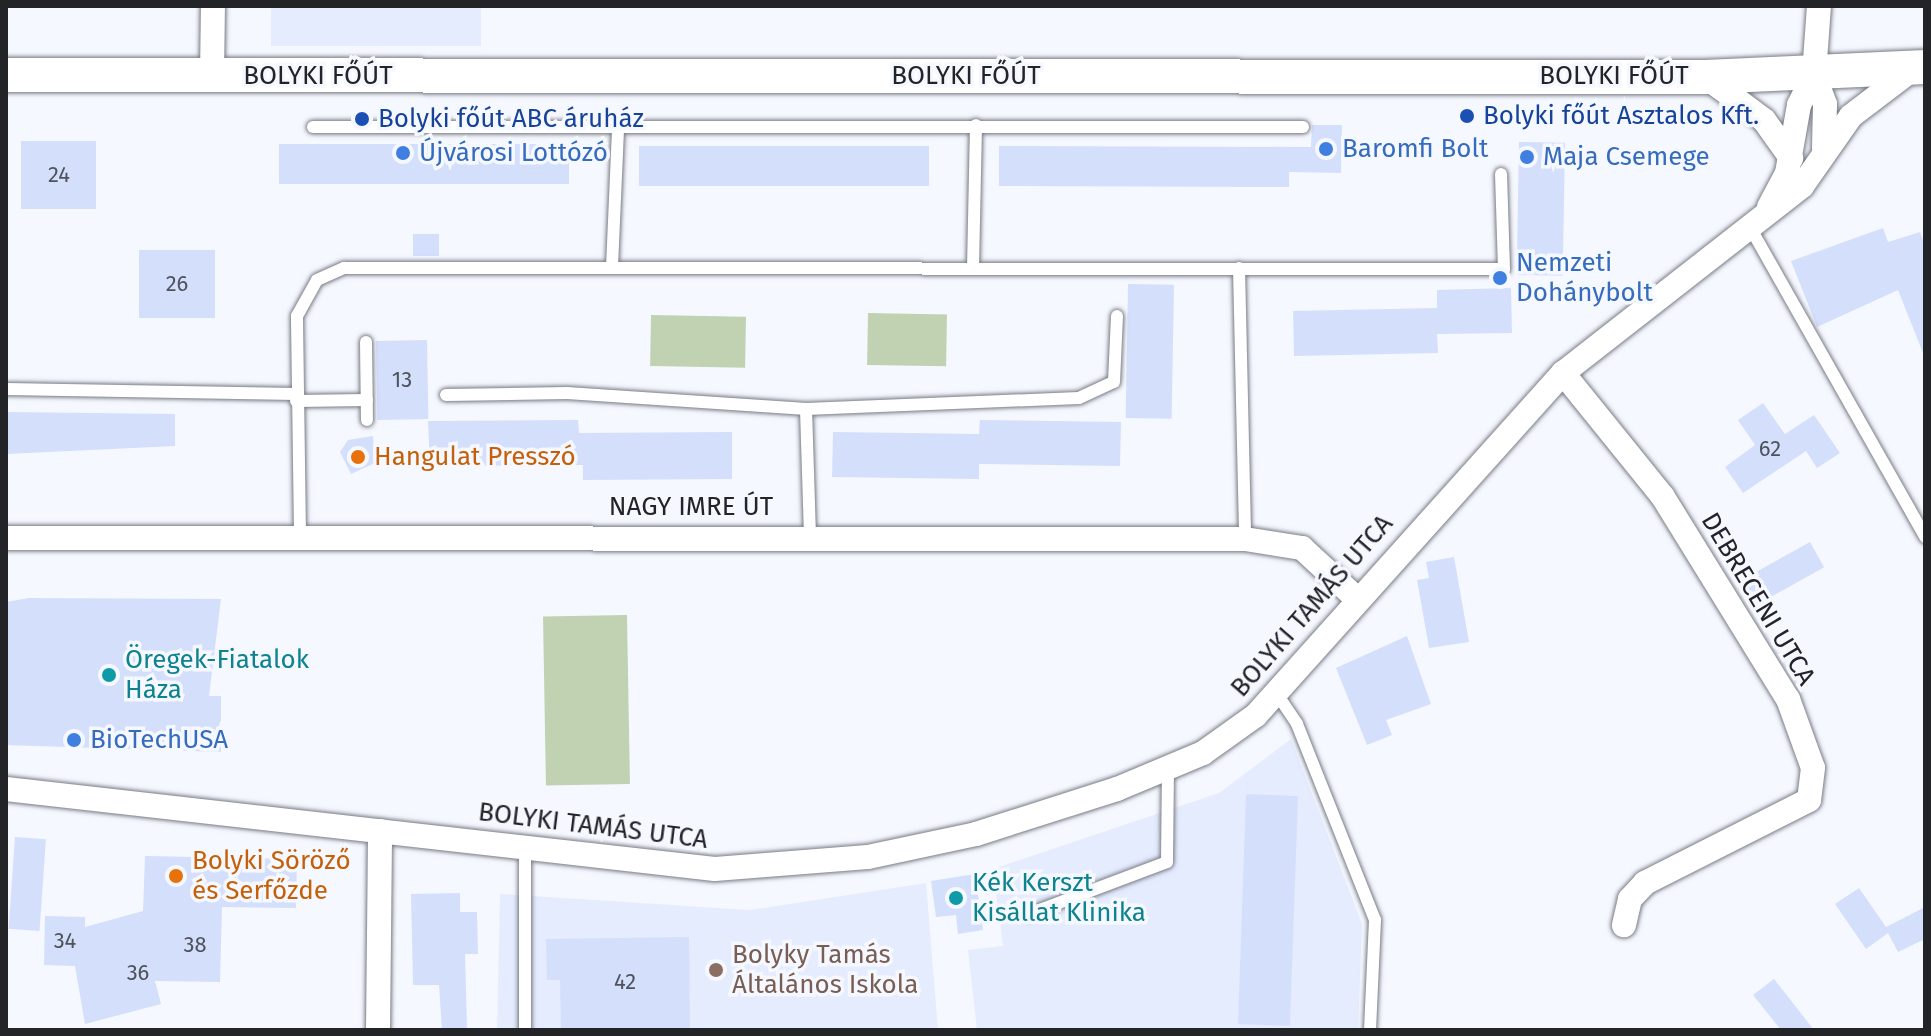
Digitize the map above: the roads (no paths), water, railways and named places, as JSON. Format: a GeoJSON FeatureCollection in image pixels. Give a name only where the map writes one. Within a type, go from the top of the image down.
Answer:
{"type":"FeatureCollection","features":[{"type":"Feature","properties":{"kind":"main road","name":"BOLYKI FŐÚT"},"geometry":{"type":"LineString","coordinates":[[6,75],[1706,77],[1920,67]]}},
{"type":"Feature","properties":{"kind":"street"},"geometry":{"type":"LineString","coordinates":[[212,75],[213,6]]}},
{"type":"Feature","properties":{"kind":"street"},"geometry":{"type":"LineString","coordinates":[[1814,74],[1819,6]]}},
{"type":"Feature","properties":{"kind":"street","name":"BOLYKI TAMÁS UTCA"},"geometry":{"type":"LineString","coordinates":[[6,789],[671,866],[808,864],[976,834],[1168,770],[1234,733],[1277,694],[1355,597],[1563,373],[1755,226],[1802,186],[1824,148],[1863,105],[1920,67]]}},
{"type":"Feature","properties":{"kind":"street","name":"BOLYKI TAMÁS UTCA"},"geometry":{"type":"LineString","coordinates":[[1814,74],[1825,104],[1824,148]]}},
{"type":"Feature","properties":{"kind":"street","name":"BOLYKI TAMÁS UTCA"},"geometry":{"type":"LineString","coordinates":[[1755,226],[1791,158],[1799,105],[1814,74]]}},
{"type":"Feature","properties":{"kind":"street"},"geometry":{"type":"LineString","coordinates":[[1706,77],[1764,120],[1791,158]]}},
{"type":"Feature","properties":{"kind":"street","name":"DEBRECENI UTCA"},"geometry":{"type":"LineString","coordinates":[[1563,373],[1663,497],[1788,699],[1813,768],[1809,800],[1645,883],[1630,899],[1624,925]]}},
{"type":"Feature","properties":{"kind":"street","name":"NAGY IMRE ÚT"},"geometry":{"type":"LineString","coordinates":[[6,538],[300,534],[1245,539],[1302,548],[1355,597]]}},
{"type":"Feature","properties":{"kind":"street"},"geometry":{"type":"LineString","coordinates":[[378,1030],[380,831]]}},
{"type":"Feature","properties":{"kind":"lane"},"geometry":{"type":"LineString","coordinates":[[973,268],[976,125]]}},
{"type":"Feature","properties":{"kind":"lane"},"geometry":{"type":"LineString","coordinates":[[313,127],[1303,127]]}},
{"type":"Feature","properties":{"kind":"lane"},"geometry":{"type":"LineString","coordinates":[[612,267],[618,127]]}},
{"type":"Feature","properties":{"kind":"lane"},"geometry":{"type":"LineString","coordinates":[[300,534],[297,316],[309,290],[332,272],[612,267],[1504,269],[1501,174]]}},
{"type":"Feature","properties":{"kind":"lane"},"geometry":{"type":"LineString","coordinates":[[1755,226],[1925,537]]}},
{"type":"Feature","properties":{"kind":"lane"},"geometry":{"type":"LineString","coordinates":[[1239,268],[1245,539]]}},
{"type":"Feature","properties":{"kind":"lane"},"geometry":{"type":"LineString","coordinates":[[446,395],[567,393],[806,409],[1079,398],[1114,382],[1117,316]]}},
{"type":"Feature","properties":{"kind":"lane"},"geometry":{"type":"LineString","coordinates":[[366,342],[367,420]]}},
{"type":"Feature","properties":{"kind":"lane"},"geometry":{"type":"LineString","coordinates":[[6,389],[367,400]]}},
{"type":"Feature","properties":{"kind":"lane"},"geometry":{"type":"LineString","coordinates":[[806,409],[810,535]]}},
{"type":"Feature","properties":{"kind":"lane"},"geometry":{"type":"LineString","coordinates":[[1277,694],[1297,724],[1375,920],[1370,1030]]}},
{"type":"Feature","properties":{"kind":"lane"},"geometry":{"type":"LineString","coordinates":[[1029,914],[1167,862],[1168,770]]}},
{"type":"Feature","properties":{"kind":"lane"},"geometry":{"type":"LineString","coordinates":[[525,848],[525,1030]]}},
{"type":"Feature","properties":{"kind":"place","name":"Bolyki főút Asztalos Kft."},"geometry":{"type":"Point","coordinates":[1467,116]}},
{"type":"Feature","properties":{"kind":"place","name":"Bolyki főút ABC áruház"},"geometry":{"type":"Point","coordinates":[362,119]}},
{"type":"Feature","properties":{"kind":"place","name":"Baromfi Bolt"},"geometry":{"type":"Point","coordinates":[1326,149]}},
{"type":"Feature","properties":{"kind":"place","name":"Újvárosi Lottózó"},"geometry":{"type":"Point","coordinates":[403,153]}},
{"type":"Feature","properties":{"kind":"place","name":"Maja Csemege"},"geometry":{"type":"Point","coordinates":[1527,157]}},
{"type":"Feature","properties":{"kind":"place","name":"Nemzeti Dohánybolt"},"geometry":{"type":"Point","coordinates":[1500,278]}},
{"type":"Feature","properties":{"kind":"place","name":"Hangulat Presszó"},"geometry":{"type":"Point","coordinates":[358,457]}},
{"type":"Feature","properties":{"kind":"place","name":"Öregek-Fiatalok Háza"},"geometry":{"type":"Point","coordinates":[109,675]}},
{"type":"Feature","properties":{"kind":"place","name":"BioTechUSA"},"geometry":{"type":"Point","coordinates":[74,740]}},
{"type":"Feature","properties":{"kind":"place","name":"Bolyki Söröző és Serfőzde"},"geometry":{"type":"Point","coordinates":[176,876]}},
{"type":"Feature","properties":{"kind":"place","name":"Kék Kerszt Kisállat Klinika"},"geometry":{"type":"Point","coordinates":[956,898]}},
{"type":"Feature","properties":{"kind":"place","name":"Bolyky Tamás Általános Iskola"},"geometry":{"type":"Point","coordinates":[716,970]}}]}
